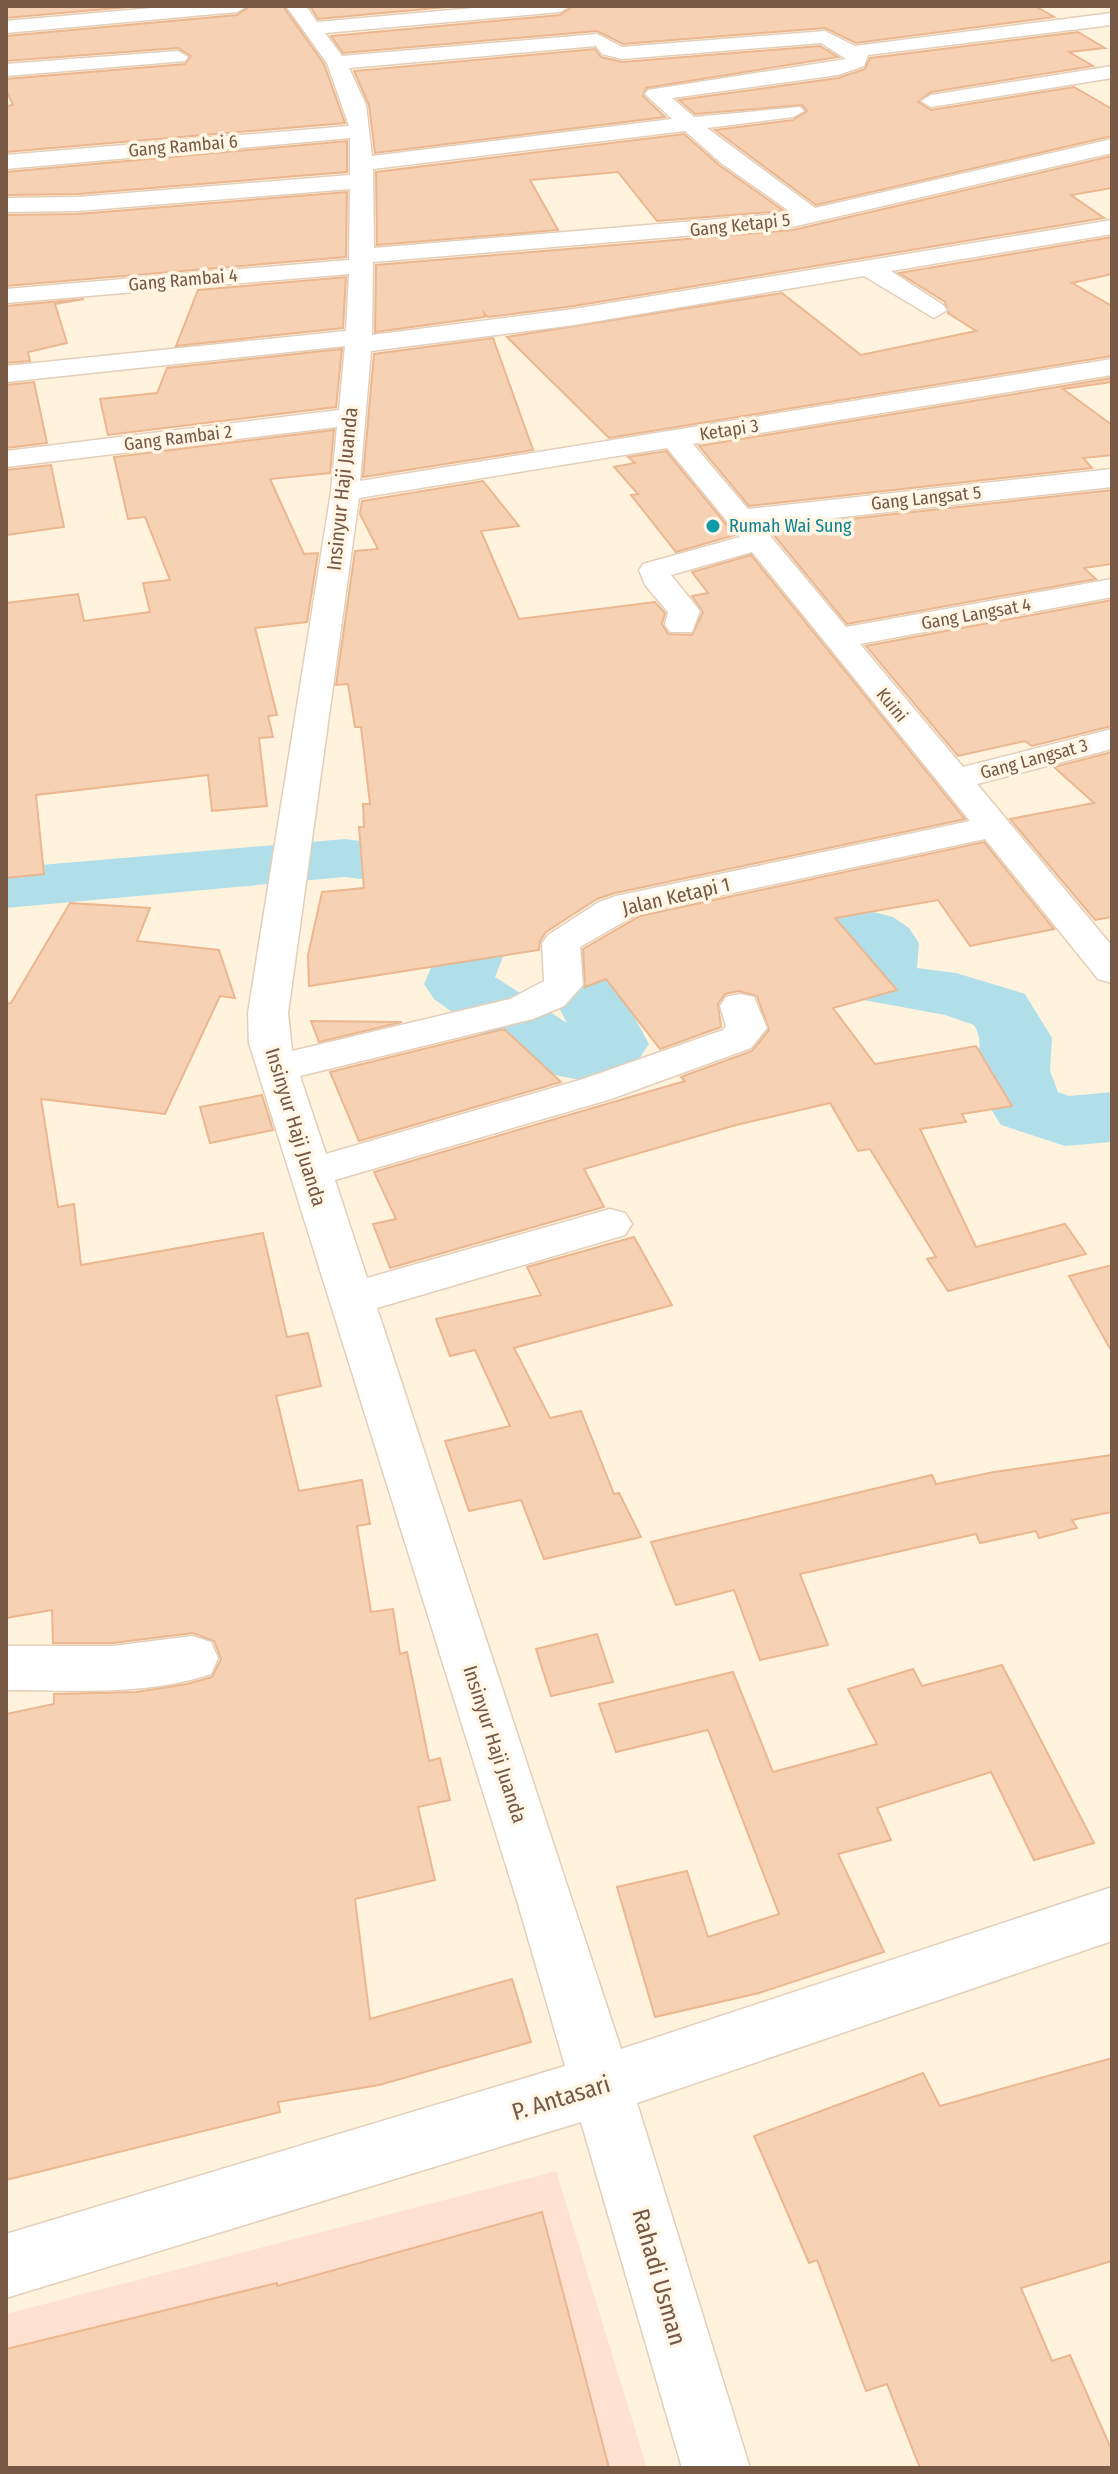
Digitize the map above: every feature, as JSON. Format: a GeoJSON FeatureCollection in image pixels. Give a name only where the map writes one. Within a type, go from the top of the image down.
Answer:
{"type":"FeatureCollection","features":[{"type":"Feature","properties":{"kind":"street"},"geometry":{"type":"LineString","coordinates":[[6,27],[237,6]]}},
{"type":"Feature","properties":{"kind":"street","name":"Insinyur Haji Juanda"},"geometry":{"type":"LineString","coordinates":[[296,6],[315,28],[337,63],[355,105],[361,131],[358,341],[345,492],[268,1013],[269,1043],[603,2085]]}},
{"type":"Feature","properties":{"kind":"street"},"geometry":{"type":"LineString","coordinates":[[315,28],[560,6]]}},
{"type":"Feature","properties":{"kind":"street"},"geometry":{"type":"LineString","coordinates":[[1088,6],[1111,20]]}},
{"type":"Feature","properties":{"kind":"street"},"geometry":{"type":"LineString","coordinates":[[854,54],[1111,20]]}},
{"type":"Feature","properties":{"kind":"street"},"geometry":{"type":"LineString","coordinates":[[337,63],[597,40],[609,50],[622,53],[829,38],[854,54],[857,62],[838,69],[655,94],[753,176],[811,216]]}},
{"type":"Feature","properties":{"kind":"street"},"geometry":{"type":"LineString","coordinates":[[6,70],[178,57]]}},
{"type":"Feature","properties":{"kind":"street"},"geometry":{"type":"LineString","coordinates":[[931,101],[1112,72]]}},
{"type":"Feature","properties":{"kind":"street"},"geometry":{"type":"LineString","coordinates":[[6,205],[78,204],[361,173],[690,123],[793,111]]}},
{"type":"Feature","properties":{"kind":"street","name":"Gang Rambai 6"},"geometry":{"type":"LineString","coordinates":[[6,162],[361,131]]}},
{"type":"Feature","properties":{"kind":"street","name":"Gang Ketapi 5"},"geometry":{"type":"LineString","coordinates":[[360,261],[811,216],[1112,146]]}},
{"type":"Feature","properties":{"kind":"street"},"geometry":{"type":"LineString","coordinates":[[6,374],[63,356],[358,341],[549,321],[1112,227]]}},
{"type":"Feature","properties":{"kind":"street","name":"Gang Rambai 4"},"geometry":{"type":"LineString","coordinates":[[6,296],[360,261]]}},
{"type":"Feature","properties":{"kind":"street"},"geometry":{"type":"LineString","coordinates":[[869,268],[934,310]]}},
{"type":"Feature","properties":{"kind":"street","name":"Ketapi 3"},"geometry":{"type":"LineString","coordinates":[[345,492],[1112,367]]}},
{"type":"Feature","properties":{"kind":"street","name":"Gang Rambai 2"},"geometry":{"type":"LineString","coordinates":[[6,459],[350,417]]}},
{"type":"Feature","properties":{"kind":"street","name":"Kuini"},"geometry":{"type":"LineString","coordinates":[[674,438],[1111,968]]}},
{"type":"Feature","properties":{"kind":"street","name":"Gang Langsat 5"},"geometry":{"type":"LineString","coordinates":[[681,625],[684,611],[656,578],[654,570],[750,530],[1112,478]]}},
{"type":"Feature","properties":{"kind":"street","name":"Gang Langsat 4"},"geometry":{"type":"LineString","coordinates":[[839,638],[1112,588]]}},
{"type":"Feature","properties":{"kind":"street","name":"Gang Langsat 3"},"geometry":{"type":"LineString","coordinates":[[956,779],[1112,739]]}},
{"type":"Feature","properties":{"kind":"street","name":"Jalan Ketapi 1"},"geometry":{"type":"LineString","coordinates":[[275,1069],[478,1017],[519,1010],[559,991],[564,978],[559,946],[612,910],[996,826]]}},
{"type":"Feature","properties":{"kind":"street"},"geometry":{"type":"LineString","coordinates":[[310,1173],[597,1089],[737,1039],[747,1028],[740,1006]]}},
{"type":"Feature","properties":{"kind":"street"},"geometry":{"type":"LineString","coordinates":[[350,1299],[610,1224]]}},
{"type":"Feature","properties":{"kind":"street"},"geometry":{"type":"LineString","coordinates":[[6,1668],[113,1668],[192,1658]]}},
{"type":"Feature","properties":{"kind":"street","name":"P. Antasari"},"geometry":{"type":"LineString","coordinates":[[6,2266],[603,2085],[1112,1914]]}},
{"type":"Feature","properties":{"kind":"street","name":"Rahadi Usman"},"geometry":{"type":"LineString","coordinates":[[603,2085],[716,2468]]}},
{"type":"Feature","properties":{"kind":"shaded area"},"geometry":{"type":"Polygon","coordinates":[[[556,2171],[647,2468],[6,2468],[6,2314],[556,2171]]]}},
{"type":"Feature","properties":{"kind":"building"},"geometry":{"type":"Polygon","coordinates":[[[6,6],[140,6],[6,18],[6,6]]]}},
{"type":"Feature","properties":{"kind":"building"},"geometry":{"type":"Polygon","coordinates":[[[250,6],[283,6],[324,64],[345,123],[6,152],[6,106],[13,105],[6,90],[6,79],[185,64],[191,56],[178,48],[6,61],[6,36],[237,15],[250,6]]]}},
{"type":"Feature","properties":{"kind":"building"},"geometry":{"type":"Polygon","coordinates":[[[310,6],[458,6],[318,19],[310,6]]]}},
{"type":"Feature","properties":{"kind":"building"},"geometry":{"type":"Polygon","coordinates":[[[573,6],[1035,6],[1054,17],[856,43],[825,28],[623,44],[597,31],[343,53],[331,36],[560,15],[573,6]]]}},
{"type":"Feature","properties":{"kind":"building"},"geometry":{"type":"Polygon","coordinates":[[[1078,32],[1105,48],[1069,52],[1093,66],[931,92],[918,102],[931,110],[1074,87],[1112,109],[1112,136],[816,205],[715,130],[793,120],[807,111],[802,105],[695,114],[679,100],[838,78],[865,69],[870,58],[1078,32]]]}},
{"type":"Feature","properties":{"kind":"building"},"geometry":{"type":"Polygon","coordinates":[[[820,46],[838,57],[646,88],[643,96],[665,117],[375,153],[369,105],[354,71],[595,49],[601,57],[622,62],[820,46]]]}},
{"type":"Feature","properties":{"kind":"building"},"geometry":{"type":"Polygon","coordinates":[[[684,134],[719,165],[784,211],[657,221],[618,172],[530,180],[558,230],[377,245],[376,172],[684,134]]]}},
{"type":"Feature","properties":{"kind":"building"},"geometry":{"type":"Polygon","coordinates":[[[347,141],[347,172],[78,194],[6,195],[6,172],[347,141]]]}},
{"type":"Feature","properties":{"kind":"building"},"geometry":{"type":"Polygon","coordinates":[[[1112,156],[1112,188],[1071,195],[1104,218],[574,306],[488,317],[484,313],[485,317],[375,332],[376,265],[793,230],[1112,156]]]}},
{"type":"Feature","properties":{"kind":"building"},"geometry":{"type":"Polygon","coordinates":[[[347,192],[346,257],[6,286],[6,215],[78,214],[347,192]]]}},
{"type":"Feature","properties":{"kind":"building"},"geometry":{"type":"Polygon","coordinates":[[[1112,237],[1112,274],[1072,283],[1112,306],[1112,356],[609,438],[507,337],[782,293],[861,355],[976,331],[948,313],[945,302],[899,273],[1112,237]]]}},
{"type":"Feature","properties":{"kind":"building"},"geometry":{"type":"Polygon","coordinates":[[[346,277],[343,328],[176,346],[198,290],[346,277]]]}},
{"type":"Feature","properties":{"kind":"building"},"geometry":{"type":"Polygon","coordinates":[[[84,299],[55,304],[67,343],[28,352],[30,361],[6,363],[6,306],[84,299]]]}},
{"type":"Feature","properties":{"kind":"building"},"geometry":{"type":"Polygon","coordinates":[[[493,338],[533,450],[363,477],[374,354],[493,338]]]}},
{"type":"Feature","properties":{"kind":"building"},"geometry":{"type":"Polygon","coordinates":[[[342,349],[336,407],[108,435],[100,399],[157,393],[167,368],[342,349]]]}},
{"type":"Feature","properties":{"kind":"building"},"geometry":{"type":"Polygon","coordinates":[[[1112,378],[1112,382],[1063,389],[1112,425],[1112,455],[1083,458],[1092,468],[749,506],[699,446],[1112,378]]]}},
{"type":"Feature","properties":{"kind":"building"},"geometry":{"type":"Polygon","coordinates":[[[34,382],[47,443],[6,448],[6,385],[34,382]]]}},
{"type":"Feature","properties":{"kind":"building"},"geometry":{"type":"Polygon","coordinates":[[[334,430],[330,473],[270,479],[304,554],[318,553],[307,622],[255,628],[277,715],[268,716],[273,737],[259,738],[267,806],[212,811],[208,775],[36,795],[44,874],[6,878],[6,603],[78,594],[84,621],[150,612],[143,583],[170,580],[145,517],[128,519],[114,457],[334,430]]]}},
{"type":"Feature","properties":{"kind":"building"},"geometry":{"type":"Polygon","coordinates":[[[666,451],[735,535],[676,552],[631,495],[638,494],[614,467],[635,463],[628,457],[666,451]]]}},
{"type":"Feature","properties":{"kind":"building"},"geometry":{"type":"Polygon","coordinates":[[[51,465],[64,527],[6,535],[6,470],[51,465]]]}},
{"type":"Feature","properties":{"kind":"building"},"geometry":{"type":"Polygon","coordinates":[[[483,481],[519,526],[481,531],[519,619],[655,602],[665,613],[662,624],[668,634],[692,635],[703,612],[692,596],[708,593],[692,572],[751,555],[965,819],[615,893],[597,899],[546,932],[539,950],[309,986],[308,955],[322,892],[364,888],[359,827],[364,827],[363,804],[370,804],[361,727],[355,727],[348,684],[336,685],[355,551],[378,549],[360,514],[362,501],[483,481]]]}},
{"type":"Feature","properties":{"kind":"building"},"geometry":{"type":"Polygon","coordinates":[[[1112,490],[1112,564],[1084,568],[1096,579],[847,624],[768,528],[1112,490]]]}},
{"type":"Feature","properties":{"kind":"building"},"geometry":{"type":"Polygon","coordinates":[[[1112,600],[1112,726],[1032,746],[1025,741],[958,756],[866,646],[1112,600]]]}},
{"type":"Feature","properties":{"kind":"building"},"geometry":{"type":"Polygon","coordinates":[[[1112,752],[1112,917],[1095,920],[1010,819],[1094,803],[1054,767],[1112,752]]]}},
{"type":"Feature","properties":{"kind":"building"},"geometry":{"type":"Polygon","coordinates":[[[984,842],[1054,929],[970,946],[938,900],[835,918],[897,990],[833,1008],[875,1064],[976,1046],[1012,1106],[962,1114],[966,1122],[920,1129],[976,1247],[1065,1224],[1086,1254],[948,1291],[927,1259],[936,1257],[870,1149],[858,1151],[830,1103],[736,1125],[584,1169],[604,1207],[390,1268],[373,1224],[396,1219],[374,1172],[685,1081],[681,1077],[752,1051],[769,1030],[757,996],[739,991],[725,994],[718,1004],[721,1027],[660,1049],[606,979],[585,987],[583,949],[640,916],[984,842]]]}},
{"type":"Feature","properties":{"kind":"building"},"geometry":{"type":"Polygon","coordinates":[[[70,903],[150,908],[137,941],[219,950],[235,998],[220,996],[165,1114],[41,1099],[58,1207],[74,1204],[81,1265],[263,1233],[287,1337],[308,1333],[321,1386],[276,1396],[299,1491],[362,1480],[370,1524],[357,1526],[371,1612],[393,1609],[400,1654],[407,1652],[429,1761],[440,1758],[450,1800],[418,1807],[435,1880],[355,1899],[370,2019],[512,1979],[531,2042],[379,2085],[278,2102],[280,2112],[6,2180],[6,1714],[54,1704],[54,1694],[136,1692],[187,1684],[212,1677],[221,1659],[214,1641],[193,1633],[113,1643],[53,1643],[52,1610],[6,1618],[6,1004],[11,1003],[70,903]]]}},
{"type":"Feature","properties":{"kind":"building"},"geometry":{"type":"Polygon","coordinates":[[[311,1021],[402,1022],[319,1042],[311,1021]]]}},
{"type":"Feature","properties":{"kind":"building"},"geometry":{"type":"Polygon","coordinates":[[[504,1029],[561,1082],[359,1141],[330,1072],[504,1029]]]}},
{"type":"Feature","properties":{"kind":"building"},"geometry":{"type":"Polygon","coordinates":[[[262,1095],[273,1130],[210,1143],[200,1107],[262,1095]]]}},
{"type":"Feature","properties":{"kind":"building"},"geometry":{"type":"Polygon","coordinates":[[[634,1237],[672,1305],[514,1348],[550,1418],[581,1411],[614,1494],[619,1493],[641,1537],[544,1559],[521,1500],[469,1511],[445,1441],[510,1426],[475,1350],[450,1356],[436,1319],[541,1295],[527,1267],[634,1237]]]}},
{"type":"Feature","properties":{"kind":"building"},"geometry":{"type":"Polygon","coordinates":[[[1112,1265],[1112,1352],[1069,1276],[1112,1265]]]}},
{"type":"Feature","properties":{"kind":"building"},"geometry":{"type":"Polygon","coordinates":[[[1112,1455],[1112,1512],[1072,1520],[1077,1528],[1039,1538],[1036,1531],[980,1543],[976,1534],[800,1574],[828,1645],[760,1660],[734,1590],[676,1605],[651,1542],[932,1475],[936,1484],[994,1472],[1112,1455]]]}},
{"type":"Feature","properties":{"kind":"building"},"geometry":{"type":"Polygon","coordinates":[[[597,1634],[613,1682],[551,1696],[536,1649],[597,1634]]]}},
{"type":"Feature","properties":{"kind":"building"},"geometry":{"type":"Polygon","coordinates":[[[1002,1665],[1094,1843],[1034,1860],[991,1772],[877,1808],[891,1840],[838,1854],[884,1952],[759,1993],[655,2017],[617,1887],[687,1871],[708,1937],[779,1914],[708,1730],[616,1752],[599,1704],[733,1672],[773,1772],[877,1744],[848,1689],[913,1669],[922,1686],[1002,1665]]]}},
{"type":"Feature","properties":{"kind":"building"},"geometry":{"type":"Polygon","coordinates":[[[1112,2058],[1112,2261],[1021,2288],[1052,2361],[1070,2355],[1112,2451],[1112,2468],[920,2468],[887,2384],[866,2391],[817,2260],[809,2263],[754,2136],[923,2073],[940,2106],[1112,2058]]]}},
{"type":"Feature","properties":{"kind":"building"},"geometry":{"type":"Polygon","coordinates":[[[542,2212],[609,2468],[6,2468],[6,2349],[277,2283],[277,2286],[542,2212]]]}},
{"type":"Feature","properties":{"kind":"waterway"},"geometry":{"type":"LineString","coordinates":[[6,888],[345,858],[469,872],[487,915],[458,984],[569,1057],[604,1055],[613,1044],[591,1002],[601,986],[734,942],[811,926],[842,924],[864,929],[885,943],[882,984],[956,995],[1000,1010],[1017,1038],[1014,1071],[1027,1108],[1065,1121],[1112,1117]]}},
{"type":"Feature","properties":{"kind":"place","name":"Rumah Wai Sung"},"geometry":{"type":"Point","coordinates":[713,526]}}]}
